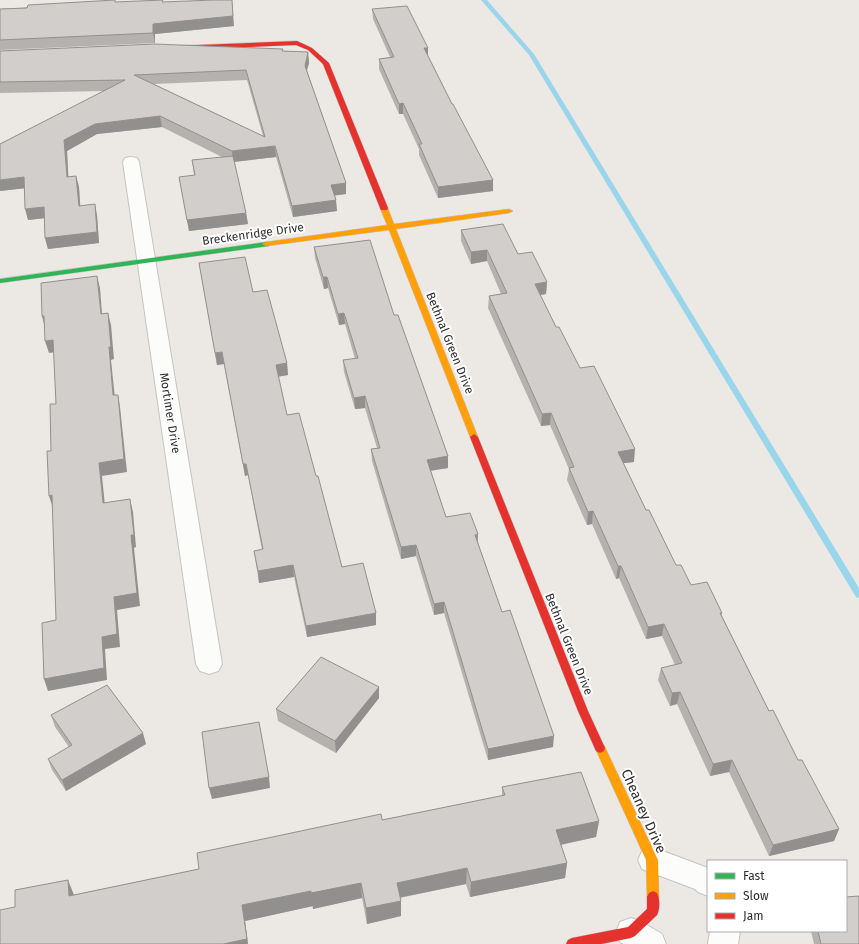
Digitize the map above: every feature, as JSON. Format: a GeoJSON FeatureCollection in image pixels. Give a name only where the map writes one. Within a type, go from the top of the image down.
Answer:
{"type":"FeatureCollection","features":[{"type":"Feature","properties":{"kind":"street","name":"Bethnal Green Drive"},"geometry":{"type":"LineString","coordinates":[[167,48],[247,44],[297,44],[310,49],[326,63],[583,711]]}},
{"type":"Feature","properties":{"kind":"street","name":"Mortimer Drive"},"geometry":{"type":"LineString","coordinates":[[131,162],[209,664]]}},
{"type":"Feature","properties":{"kind":"street","name":"Breckenridge Drive"},"geometry":{"type":"LineString","coordinates":[[0,281],[508,211]]}},
{"type":"Feature","properties":{"kind":"street","name":"Cheaney Drive"},"geometry":{"type":"LineString","coordinates":[[572,944],[641,938],[653,911],[652,860],[583,711]]}},
{"type":"Feature","properties":{"kind":"street"},"geometry":{"type":"LineString","coordinates":[[652,860],[707,882]]}},
{"type":"Feature","properties":{"kind":"street"},"geometry":{"type":"LineString","coordinates":[[723,944],[725,932]]}},
{"type":"Feature","properties":{"kind":"building"},"geometry":{"type":"Polygon","coordinates":[[[115,0],[115,2],[163,0],[162,2],[232,0],[233,16],[153,24],[153,33],[0,40],[0,9],[27,8],[28,5],[115,0]]]}},
{"type":"Feature","properties":{"kind":"building"},"geometry":{"type":"Polygon","coordinates":[[[407,6],[428,48],[424,48],[493,180],[438,187],[419,144],[422,144],[403,103],[399,104],[379,59],[394,57],[372,9],[407,6]]]}},
{"type":"Feature","properties":{"kind":"building"},"geometry":{"type":"Polygon","coordinates":[[[154,44],[283,49],[282,51],[308,52],[305,66],[346,183],[331,185],[336,200],[292,206],[275,146],[232,151],[160,116],[95,124],[64,140],[67,177],[76,176],[79,206],[95,204],[97,232],[45,238],[44,207],[25,209],[24,177],[0,180],[0,144],[125,80],[0,82],[0,51],[154,44]],[[246,70],[134,75],[265,137],[246,70]]]}},
{"type":"Feature","properties":{"kind":"building"},"geometry":{"type":"Polygon","coordinates":[[[233,156],[246,213],[187,220],[179,177],[195,175],[192,160],[233,156]]]}},
{"type":"Feature","properties":{"kind":"building"},"geometry":{"type":"Polygon","coordinates":[[[503,224],[518,254],[532,252],[547,282],[535,284],[556,327],[559,327],[580,368],[594,366],[635,449],[618,452],[646,510],[649,510],[676,565],[681,565],[691,585],[707,582],[722,613],[720,613],[769,711],[773,710],[798,760],[802,760],[839,829],[773,845],[732,760],[713,764],[680,692],[672,693],[661,668],[682,663],[664,624],[648,627],[621,566],[618,566],[593,511],[588,512],[569,468],[574,467],[551,413],[542,414],[489,296],[507,293],[487,250],[471,252],[461,230],[503,224]]]}},
{"type":"Feature","properties":{"kind":"building"},"geometry":{"type":"Polygon","coordinates":[[[370,240],[394,315],[398,315],[448,456],[427,460],[446,517],[470,513],[478,534],[475,535],[502,612],[510,610],[554,736],[488,749],[444,602],[434,604],[416,545],[401,547],[371,449],[380,448],[365,396],[354,398],[343,360],[358,358],[344,313],[338,314],[327,277],[323,277],[314,247],[370,240]]]}},
{"type":"Feature","properties":{"kind":"building"},"geometry":{"type":"Polygon","coordinates":[[[245,257],[253,292],[267,290],[287,363],[276,365],[287,415],[299,413],[316,476],[318,476],[342,567],[363,563],[376,613],[306,626],[293,565],[258,571],[254,551],[263,549],[246,464],[243,464],[222,352],[215,353],[199,263],[245,257]]]}},
{"type":"Feature","properties":{"kind":"building"},"geometry":{"type":"Polygon","coordinates":[[[97,276],[101,314],[108,313],[113,395],[118,395],[124,459],[99,463],[103,503],[130,499],[134,535],[131,535],[137,593],[114,597],[117,634],[102,637],[104,668],[44,679],[42,623],[56,620],[52,495],[49,496],[47,451],[51,451],[50,404],[56,404],[53,340],[45,341],[44,316],[42,316],[41,283],[97,276]]]}},
{"type":"Feature","properties":{"kind":"building"},"geometry":{"type":"Polygon","coordinates":[[[321,657],[379,687],[335,741],[276,709],[321,657]]]}},
{"type":"Feature","properties":{"kind":"building"},"geometry":{"type":"Polygon","coordinates":[[[107,685],[143,733],[62,780],[48,759],[72,745],[51,715],[107,685]]]}},
{"type":"Feature","properties":{"kind":"building"},"geometry":{"type":"Polygon","coordinates":[[[259,722],[269,777],[209,788],[202,732],[259,722]]]}},
{"type":"Feature","properties":{"kind":"building"},"geometry":{"type":"Polygon","coordinates":[[[581,772],[599,821],[556,830],[567,863],[471,882],[467,868],[397,883],[401,901],[366,908],[361,883],[311,893],[311,891],[242,905],[247,939],[223,944],[0,944],[0,910],[15,907],[15,890],[68,880],[69,896],[199,869],[197,853],[381,814],[382,820],[505,795],[502,787],[581,772]]]}},
{"type":"Feature","properties":{"kind":"building"},"geometry":{"type":"Polygon","coordinates":[[[859,896],[859,944],[821,944],[818,932],[847,932],[847,897],[859,896]]]}},
{"type":"Feature","properties":{"kind":"waterway"},"geometry":{"type":"LineString","coordinates":[[484,0],[531,54],[859,595]]}},
{"type":"Feature","properties":{"kind":"traffic: fast"},"geometry":{"type":"LineString","coordinates":[[0,281],[266,244]]}},
{"type":"Feature","properties":{"kind":"traffic: slow"},"geometry":{"type":"LineString","coordinates":[[384,208],[474,437]]}},
{"type":"Feature","properties":{"kind":"traffic: slow"},"geometry":{"type":"LineString","coordinates":[[266,244],[509,211]]}},
{"type":"Feature","properties":{"kind":"traffic: slow"},"geometry":{"type":"LineString","coordinates":[[600,748],[652,860],[653,897]]}},
{"type":"Feature","properties":{"kind":"traffic: jam"},"geometry":{"type":"LineString","coordinates":[[173,48],[297,43],[310,49],[326,63],[384,208]]}},
{"type":"Feature","properties":{"kind":"traffic: jam"},"geometry":{"type":"LineString","coordinates":[[474,437],[583,711],[600,748]]}},
{"type":"Feature","properties":{"kind":"traffic: jam"},"geometry":{"type":"LineString","coordinates":[[572,944],[631,932],[653,911],[653,897]]}}]}
